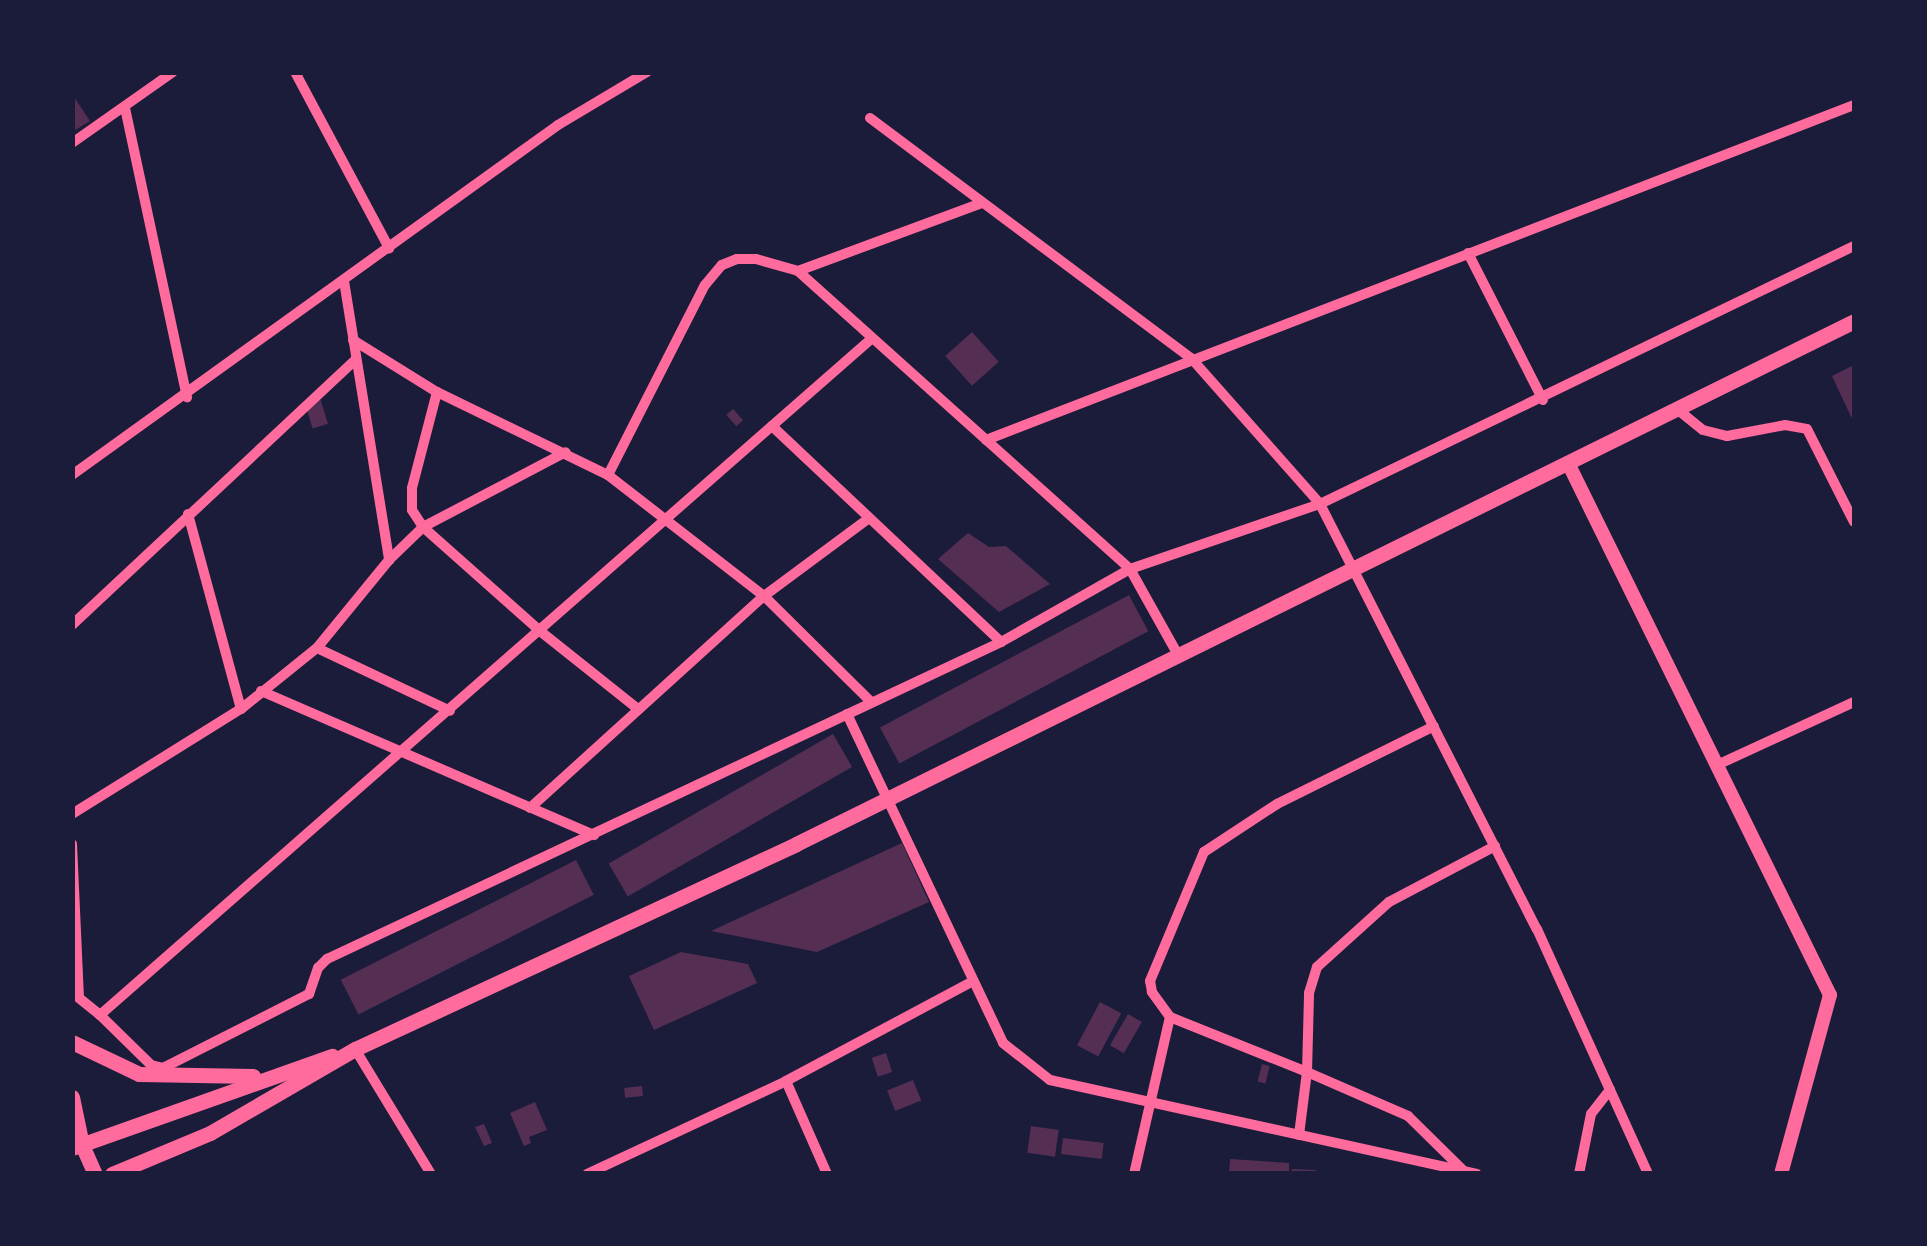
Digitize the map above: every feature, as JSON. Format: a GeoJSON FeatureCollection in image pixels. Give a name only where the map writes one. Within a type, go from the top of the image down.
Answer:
{"type":"FeatureCollection","features":[{"type":"Feature","properties":{"kind":"main road"},"geometry":{"type":"LineString","coordinates":[[112,1174],[210,1134],[355,1050],[889,798],[1854,321]]}},
{"type":"Feature","properties":{"kind":"main road"},"geometry":{"type":"LineString","coordinates":[[72,1042],[138,1074],[267,1076]]}},
{"type":"Feature","properties":{"kind":"main road"},"geometry":{"type":"LineString","coordinates":[[77,1147],[267,1076],[355,1050]]}},
{"type":"Feature","properties":{"kind":"main road"},"geometry":{"type":"LineString","coordinates":[[72,1098],[77,1147],[95,1174]]}},
{"type":"Feature","properties":{"kind":"street"},"geometry":{"type":"LineString","coordinates":[[72,143],[173,72]]}},
{"type":"Feature","properties":{"kind":"street"},"geometry":{"type":"LineString","coordinates":[[295,72],[388,248]]}},
{"type":"Feature","properties":{"kind":"street"},"geometry":{"type":"LineString","coordinates":[[72,475],[186,397],[558,124],[647,72]]}},
{"type":"Feature","properties":{"kind":"street"},"geometry":{"type":"LineString","coordinates":[[986,440],[1190,358],[1854,105]]}},
{"type":"Feature","properties":{"kind":"street"},"geometry":{"type":"LineString","coordinates":[[125,108],[186,397]]}},
{"type":"Feature","properties":{"kind":"street"},"geometry":{"type":"LineString","coordinates":[[870,118],[1190,358],[1320,504],[1495,846],[1648,1174]]}},
{"type":"Feature","properties":{"kind":"street"},"geometry":{"type":"LineString","coordinates":[[798,271],[982,203]]}},
{"type":"Feature","properties":{"kind":"street"},"geometry":{"type":"LineString","coordinates":[[72,844],[76,999],[100,1015],[151,1064],[163,1068],[309,994],[318,968],[327,958],[594,836],[870,700],[1001,642],[1130,569],[1320,504],[1544,400],[1854,246]]}},
{"type":"Feature","properties":{"kind":"street"},"geometry":{"type":"LineString","coordinates":[[1468,253],[1544,400]]}},
{"type":"Feature","properties":{"kind":"street"},"geometry":{"type":"LineString","coordinates":[[608,475],[705,284],[722,265],[737,258],[756,259],[798,271],[870,340],[1130,569],[1178,656]]}},
{"type":"Feature","properties":{"kind":"street"},"geometry":{"type":"LineString","coordinates":[[344,280],[388,560]]}},
{"type":"Feature","properties":{"kind":"street"},"geometry":{"type":"LineString","coordinates":[[353,340],[437,392],[608,475],[764,596],[870,700]]}},
{"type":"Feature","properties":{"kind":"street"},"geometry":{"type":"LineString","coordinates":[[100,1015],[870,340]]}},
{"type":"Feature","properties":{"kind":"street"},"geometry":{"type":"LineString","coordinates":[[72,624],[355,360]]}},
{"type":"Feature","properties":{"kind":"street"},"geometry":{"type":"LineString","coordinates":[[437,392],[410,502],[423,526],[540,631],[638,709]]}},
{"type":"Feature","properties":{"kind":"street"},"geometry":{"type":"LineString","coordinates":[[1677,409],[1703,430],[1727,436],[1785,425],[1806,429],[1854,522]]}},
{"type":"Feature","properties":{"kind":"street"},"geometry":{"type":"LineString","coordinates":[[772,426],[1001,642]]}},
{"type":"Feature","properties":{"kind":"street"},"geometry":{"type":"LineString","coordinates":[[72,814],[240,709],[317,648],[388,560],[423,526],[566,452]]}},
{"type":"Feature","properties":{"kind":"street"},"geometry":{"type":"LineString","coordinates":[[1568,463],[1830,995],[1781,1174]]}},
{"type":"Feature","properties":{"kind":"street"},"geometry":{"type":"LineString","coordinates":[[188,514],[240,709]]}},
{"type":"Feature","properties":{"kind":"street"},"geometry":{"type":"LineString","coordinates":[[530,808],[764,596],[869,518]]}},
{"type":"Feature","properties":{"kind":"street"},"geometry":{"type":"LineString","coordinates":[[317,648],[450,710]]}},
{"type":"Feature","properties":{"kind":"street"},"geometry":{"type":"LineString","coordinates":[[261,690],[594,836]]}},
{"type":"Feature","properties":{"kind":"street"},"geometry":{"type":"LineString","coordinates":[[1716,765],[1854,702]]}},
{"type":"Feature","properties":{"kind":"street"},"geometry":{"type":"LineString","coordinates":[[847,714],[1004,1043],[1050,1080],[1442,1170],[1478,1174]]}},
{"type":"Feature","properties":{"kind":"street"},"geometry":{"type":"LineString","coordinates":[[1434,726],[1265,811],[1204,852],[1150,981],[1152,992],[1170,1017],[1408,1116],[1464,1171]]}},
{"type":"Feature","properties":{"kind":"street"},"geometry":{"type":"LineString","coordinates":[[1299,1136],[1308,1072],[1309,994],[1317,966],[1389,902],[1495,846]]}},
{"type":"Feature","properties":{"kind":"street"},"geometry":{"type":"LineString","coordinates":[[587,1174],[786,1081],[973,981]]}},
{"type":"Feature","properties":{"kind":"street"},"geometry":{"type":"LineString","coordinates":[[1134,1174],[1170,1017]]}},
{"type":"Feature","properties":{"kind":"street"},"geometry":{"type":"LineString","coordinates":[[355,1050],[430,1174]]}},
{"type":"Feature","properties":{"kind":"street"},"geometry":{"type":"LineString","coordinates":[[786,1081],[828,1174]]}},
{"type":"Feature","properties":{"kind":"street"},"geometry":{"type":"LineString","coordinates":[[1580,1174],[1591,1114],[1610,1090]]}},
{"type":"Feature","properties":{"kind":"street"},"geometry":{"type":"LineString","coordinates":[[607,1162],[614,1174]]}},
{"type":"Feature","properties":{"kind":"building"},"geometry":{"type":"Polygon","coordinates":[[[72,94],[90,121],[72,132],[72,94]]]}},
{"type":"Feature","properties":{"kind":"building"},"geometry":{"type":"Polygon","coordinates":[[[972,332],[999,362],[972,386],[945,356],[972,332]]]}},
{"type":"Feature","properties":{"kind":"building"},"geometry":{"type":"Polygon","coordinates":[[[1854,365],[1854,423],[1832,376],[1854,365]]]}},
{"type":"Feature","properties":{"kind":"building"},"geometry":{"type":"Polygon","coordinates":[[[320,398],[328,424],[313,428],[305,403],[320,398]]]}},
{"type":"Feature","properties":{"kind":"building"},"geometry":{"type":"Polygon","coordinates":[[[733,409],[743,420],[736,426],[726,415],[733,409]]]}},
{"type":"Feature","properties":{"kind":"building"},"geometry":{"type":"Polygon","coordinates":[[[968,533],[989,547],[1006,546],[1050,584],[999,612],[938,559],[968,533]]]}},
{"type":"Feature","properties":{"kind":"building"},"geometry":{"type":"Polygon","coordinates":[[[1129,595],[1148,631],[899,764],[880,727],[1129,595]]]}},
{"type":"Feature","properties":{"kind":"building"},"geometry":{"type":"Polygon","coordinates":[[[833,734],[852,767],[628,896],[609,864],[833,734]]]}},
{"type":"Feature","properties":{"kind":"building"},"geometry":{"type":"Polygon","coordinates":[[[902,843],[929,902],[817,952],[711,931],[902,843]]]}},
{"type":"Feature","properties":{"kind":"building"},"geometry":{"type":"Polygon","coordinates":[[[576,860],[594,895],[358,1015],[341,980],[576,860]]]}},
{"type":"Feature","properties":{"kind":"building"},"geometry":{"type":"Polygon","coordinates":[[[681,952],[748,964],[757,983],[654,1030],[629,976],[681,952]]]}},
{"type":"Feature","properties":{"kind":"building"},"geometry":{"type":"Polygon","coordinates":[[[1100,1002],[1121,1013],[1098,1057],[1077,1045],[1100,1002]]]}},
{"type":"Feature","properties":{"kind":"building"},"geometry":{"type":"Polygon","coordinates":[[[1128,1014],[1142,1022],[1124,1053],[1110,1045],[1128,1014]]]}},
{"type":"Feature","properties":{"kind":"building"},"geometry":{"type":"Polygon","coordinates":[[[886,1053],[892,1072],[878,1077],[872,1058],[886,1053]]]}},
{"type":"Feature","properties":{"kind":"building"},"geometry":{"type":"Polygon","coordinates":[[[1262,1064],[1270,1066],[1265,1083],[1258,1081],[1262,1064]]]}},
{"type":"Feature","properties":{"kind":"building"},"geometry":{"type":"Polygon","coordinates":[[[913,1080],[921,1100],[895,1111],[887,1090],[913,1080]]]}},
{"type":"Feature","properties":{"kind":"building"},"geometry":{"type":"Polygon","coordinates":[[[642,1086],[643,1096],[625,1098],[624,1088],[642,1086]]]}},
{"type":"Feature","properties":{"kind":"building"},"geometry":{"type":"Polygon","coordinates":[[[535,1102],[547,1130],[529,1137],[531,1143],[524,1146],[510,1113],[535,1102]]]}},
{"type":"Feature","properties":{"kind":"building"},"geometry":{"type":"Polygon","coordinates":[[[484,1124],[492,1143],[484,1146],[475,1127],[484,1124]]]}},
{"type":"Feature","properties":{"kind":"building"},"geometry":{"type":"Polygon","coordinates":[[[1031,1126],[1059,1130],[1055,1157],[1027,1153],[1031,1126]]]}},
{"type":"Feature","properties":{"kind":"building"},"geometry":{"type":"Polygon","coordinates":[[[1063,1138],[1104,1143],[1102,1159],[1061,1154],[1063,1138]]]}},
{"type":"Feature","properties":{"kind":"building"},"geometry":{"type":"Polygon","coordinates":[[[1230,1159],[1289,1163],[1289,1174],[1229,1174],[1230,1159]]]}},
{"type":"Feature","properties":{"kind":"building"},"geometry":{"type":"Polygon","coordinates":[[[1292,1169],[1316,1170],[1316,1174],[1291,1174],[1292,1169]]]}}]}
